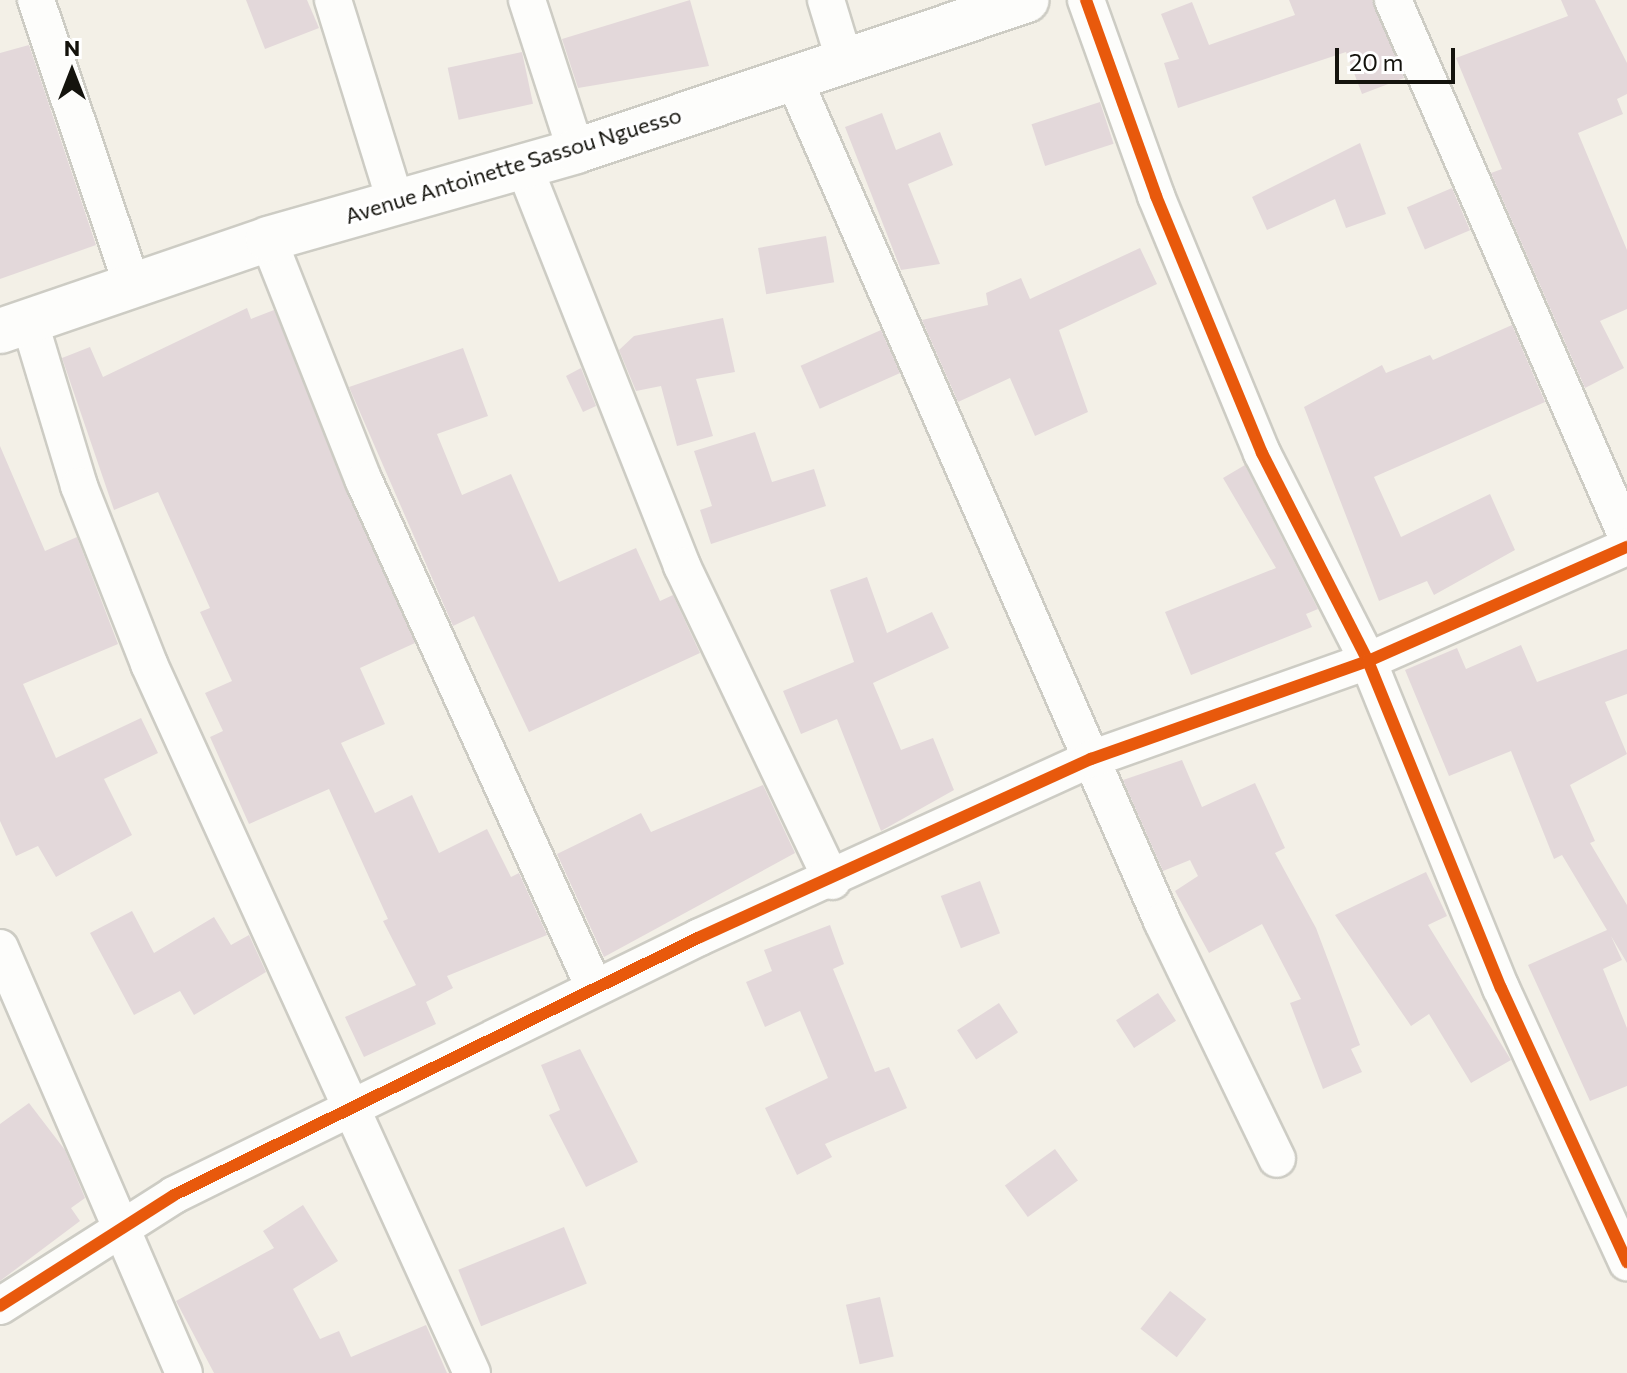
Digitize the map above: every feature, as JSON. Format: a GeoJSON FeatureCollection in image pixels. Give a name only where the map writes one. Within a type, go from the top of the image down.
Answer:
{"type":"FeatureCollection","features":[{"type":"Feature","properties":{"kind":"street"},"geometry":{"type":"LineString","coordinates":[[36,0],[131,283]]}},
{"type":"Feature","properties":{"kind":"street"},"geometry":{"type":"LineString","coordinates":[[333,0],[395,200]]}},
{"type":"Feature","properties":{"kind":"street"},"geometry":{"type":"LineString","coordinates":[[527,0],[576,151]]}},
{"type":"Feature","properties":{"kind":"street"},"geometry":{"type":"LineString","coordinates":[[826,0],[844,59]]}},
{"type":"Feature","properties":{"kind":"street","name":"Avenue Antoinette Sassou Nguesso"},"geometry":{"type":"LineString","coordinates":[[15,326],[131,283],[268,239],[395,200],[576,151],[1026,0]]}},
{"type":"Feature","properties":{"kind":"street"},"geometry":{"type":"LineString","coordinates":[[1086,0],[1156,196],[1262,453],[1368,661],[1501,988],[1627,1262]]}},
{"type":"Feature","properties":{"kind":"street"},"geometry":{"type":"LineString","coordinates":[[1393,0],[1627,537]]}},
{"type":"Feature","properties":{"kind":"street"},"geometry":{"type":"LineString","coordinates":[[793,77],[1091,759],[1277,1159]]}},
{"type":"Feature","properties":{"kind":"street"},"geometry":{"type":"LineString","coordinates":[[523,164],[682,566],[832,881]]}},
{"type":"Feature","properties":{"kind":"street"},"geometry":{"type":"LineString","coordinates":[[268,239],[364,481],[594,987]]}},
{"type":"Feature","properties":{"kind":"street"},"geometry":{"type":"LineString","coordinates":[[15,326],[149,664],[356,1109],[472,1373]]}},
{"type":"Feature","properties":{"kind":"street"},"geometry":{"type":"LineString","coordinates":[[0,1306],[174,1195],[356,1109],[594,987],[832,881],[1091,759],[1368,661],[1627,547]]}},
{"type":"Feature","properties":{"kind":"street"},"geometry":{"type":"LineString","coordinates":[[0,948],[124,1227],[184,1373]]}},
{"type":"Feature","properties":{"kind":"building"},"geometry":{"type":"Polygon","coordinates":[[[246,0],[307,0],[319,28],[265,49],[246,0]]]}},
{"type":"Feature","properties":{"kind":"building"},"geometry":{"type":"Polygon","coordinates":[[[690,0],[709,66],[578,88],[562,39],[690,0]]]}},
{"type":"Feature","properties":{"kind":"building"},"geometry":{"type":"Polygon","coordinates":[[[1289,0],[1372,0],[1404,78],[1362,94],[1346,52],[1178,108],[1164,63],[1179,59],[1161,14],[1192,2],[1209,45],[1295,15],[1289,0]]]}},
{"type":"Feature","properties":{"kind":"building"},"geometry":{"type":"Polygon","coordinates":[[[1561,0],[1595,0],[1627,63],[1627,94],[1617,99],[1623,114],[1578,133],[1627,250],[1627,309],[1600,321],[1624,368],[1585,388],[1491,173],[1502,169],[1456,58],[1568,16],[1561,0]]]}},
{"type":"Feature","properties":{"kind":"building"},"geometry":{"type":"Polygon","coordinates":[[[29,45],[96,245],[0,279],[0,53],[29,45]]]}},
{"type":"Feature","properties":{"kind":"building"},"geometry":{"type":"Polygon","coordinates":[[[522,52],[533,104],[459,120],[448,68],[522,52]]]}},
{"type":"Feature","properties":{"kind":"building"},"geometry":{"type":"Polygon","coordinates":[[[1100,102],[1114,144],[1045,166],[1032,124],[1100,102]]]}},
{"type":"Feature","properties":{"kind":"building"},"geometry":{"type":"Polygon","coordinates":[[[882,113],[896,150],[940,132],[953,165],[908,184],[940,264],[901,270],[845,127],[882,113]]]}},
{"type":"Feature","properties":{"kind":"building"},"geometry":{"type":"Polygon","coordinates":[[[1360,143],[1386,214],[1346,228],[1335,199],[1267,230],[1252,197],[1360,143]]]}},
{"type":"Feature","properties":{"kind":"building"},"geometry":{"type":"Polygon","coordinates":[[[1452,188],[1470,230],[1425,249],[1407,207],[1452,188]]]}},
{"type":"Feature","properties":{"kind":"building"},"geometry":{"type":"Polygon","coordinates":[[[826,236],[834,282],[766,294],[758,248],[826,236]]]}},
{"type":"Feature","properties":{"kind":"building"},"geometry":{"type":"Polygon","coordinates":[[[1140,248],[1157,284],[1059,330],[1088,412],[1035,436],[1010,378],[958,402],[922,320],[988,305],[986,293],[1021,278],[1030,299],[1140,248]]]}},
{"type":"Feature","properties":{"kind":"building"},"geometry":{"type":"Polygon","coordinates":[[[247,308],[251,319],[274,310],[415,643],[360,668],[385,724],[341,743],[375,813],[412,795],[439,853],[487,829],[511,877],[519,873],[547,935],[447,976],[453,988],[426,1002],[436,1024],[364,1057],[345,1017],[416,985],[383,921],[388,919],[329,789],[249,824],[210,737],[223,731],[205,693],[232,681],[200,612],[210,608],[158,492],[114,510],[62,358],[90,347],[103,377],[247,308]]]}},
{"type":"Feature","properties":{"kind":"building"},"geometry":{"type":"Polygon","coordinates":[[[723,318],[735,372],[696,379],[713,436],[677,446],[661,386],[636,391],[619,350],[634,336],[723,318]]]}},
{"type":"Feature","properties":{"kind":"building"},"geometry":{"type":"Polygon","coordinates":[[[1512,325],[1545,402],[1374,477],[1401,537],[1490,494],[1515,550],[1434,595],[1427,581],[1379,601],[1304,407],[1382,365],[1386,373],[1430,355],[1433,360],[1512,325]]]}},
{"type":"Feature","properties":{"kind":"building"},"geometry":{"type":"Polygon","coordinates":[[[881,330],[900,373],[820,409],[801,366],[881,330]]]}},
{"type":"Feature","properties":{"kind":"building"},"geometry":{"type":"Polygon","coordinates":[[[463,348],[488,416],[437,434],[462,495],[511,474],[559,582],[636,548],[660,601],[673,595],[700,653],[529,732],[474,616],[453,626],[349,387],[463,348]]]}},
{"type":"Feature","properties":{"kind":"building"},"geometry":{"type":"Polygon","coordinates":[[[581,368],[596,406],[583,412],[566,376],[581,368]]]}},
{"type":"Feature","properties":{"kind":"building"},"geometry":{"type":"Polygon","coordinates":[[[755,432],[772,482],[814,469],[826,506],[711,544],[700,510],[712,506],[694,451],[755,432]]]}},
{"type":"Feature","properties":{"kind":"building"},"geometry":{"type":"Polygon","coordinates":[[[0,446],[45,551],[77,537],[118,644],[23,684],[56,758],[141,718],[158,753],[104,779],[132,835],[56,877],[38,846],[16,856],[0,821],[0,446]]]}},
{"type":"Feature","properties":{"kind":"building"},"geometry":{"type":"Polygon","coordinates":[[[1245,465],[1318,609],[1306,614],[1312,627],[1191,675],[1165,612],[1276,568],[1223,478],[1245,465]]]}},
{"type":"Feature","properties":{"kind":"building"},"geometry":{"type":"Polygon","coordinates":[[[867,577],[887,633],[932,612],[949,648],[873,683],[901,750],[933,738],[954,790],[881,831],[837,719],[801,734],[783,691],[854,662],[830,590],[867,577]]]}},
{"type":"Feature","properties":{"kind":"building"},"geometry":{"type":"Polygon","coordinates":[[[1521,645],[1537,682],[1627,649],[1627,694],[1605,702],[1627,754],[1570,785],[1595,841],[1590,843],[1627,905],[1627,963],[1611,936],[1622,960],[1603,969],[1627,1028],[1627,1086],[1590,1101],[1528,965],[1607,930],[1562,855],[1554,859],[1511,751],[1449,776],[1405,670],[1457,648],[1466,669],[1521,645]]]}},
{"type":"Feature","properties":{"kind":"building"},"geometry":{"type":"Polygon","coordinates":[[[1182,760],[1202,807],[1255,783],[1285,848],[1275,853],[1316,928],[1360,1045],[1351,1049],[1362,1072],[1323,1089],[1290,1003],[1301,999],[1262,924],[1209,953],[1175,891],[1198,876],[1190,860],[1163,871],[1123,780],[1182,760]]]}},
{"type":"Feature","properties":{"kind":"building"},"geometry":{"type":"Polygon","coordinates":[[[763,785],[795,853],[604,957],[557,854],[641,813],[651,832],[763,785]]]}},
{"type":"Feature","properties":{"kind":"building"},"geometry":{"type":"Polygon","coordinates":[[[1426,872],[1447,916],[1428,925],[1511,1060],[1471,1083],[1429,1014],[1411,1026],[1335,915],[1426,872]]]}},
{"type":"Feature","properties":{"kind":"building"},"geometry":{"type":"Polygon","coordinates":[[[980,881],[1000,933],[961,948],[941,896],[980,881]]]}},
{"type":"Feature","properties":{"kind":"building"},"geometry":{"type":"Polygon","coordinates":[[[132,911],[154,953],[214,917],[231,945],[249,935],[266,972],[194,1015],[180,991],[134,1015],[90,933],[132,911]]]}},
{"type":"Feature","properties":{"kind":"building"},"geometry":{"type":"Polygon","coordinates":[[[830,925],[844,964],[833,969],[875,1072],[889,1067],[907,1108],[825,1144],[832,1157],[797,1175],[765,1108],[828,1078],[800,1011],[765,1027],[746,982],[772,971],[764,950],[830,925]]]}},
{"type":"Feature","properties":{"kind":"building"},"geometry":{"type":"Polygon","coordinates":[[[1158,993],[1176,1021],[1134,1048],[1116,1020],[1158,993]]]}},
{"type":"Feature","properties":{"kind":"building"},"geometry":{"type":"Polygon","coordinates":[[[999,1003],[1018,1032],[976,1060],[957,1030],[999,1003]]]}},
{"type":"Feature","properties":{"kind":"building"},"geometry":{"type":"Polygon","coordinates":[[[580,1049],[638,1162],[586,1187],[549,1115],[560,1110],[541,1065],[580,1049]]]}},
{"type":"Feature","properties":{"kind":"building"},"geometry":{"type":"Polygon","coordinates":[[[29,1103],[65,1150],[85,1198],[71,1208],[80,1221],[0,1281],[0,1124],[29,1103]]]}},
{"type":"Feature","properties":{"kind":"building"},"geometry":{"type":"Polygon","coordinates":[[[1055,1149],[1078,1181],[1028,1217],[1005,1185],[1055,1149]]]}},
{"type":"Feature","properties":{"kind":"building"},"geometry":{"type":"Polygon","coordinates":[[[303,1205],[338,1261],[293,1289],[320,1339],[339,1331],[351,1357],[426,1325],[447,1373],[214,1373],[176,1301],[274,1248],[263,1231],[303,1205]]]}},
{"type":"Feature","properties":{"kind":"building"},"geometry":{"type":"Polygon","coordinates":[[[564,1227],[587,1284],[481,1326],[458,1270],[564,1227]]]}},
{"type":"Feature","properties":{"kind":"building"},"geometry":{"type":"Polygon","coordinates":[[[1170,1291],[1206,1319],[1177,1357],[1140,1329],[1170,1291]]]}},
{"type":"Feature","properties":{"kind":"building"},"geometry":{"type":"Polygon","coordinates":[[[880,1297],[894,1356],[860,1364],[846,1305],[880,1297]]]}},
{"type":"Feature","properties":{"kind":"cycle path"},"geometry":{"type":"LineString","coordinates":[[1086,0],[1156,196],[1262,453],[1368,661],[1501,988],[1627,1262]]}},
{"type":"Feature","properties":{"kind":"cycle path"},"geometry":{"type":"LineString","coordinates":[[0,1306],[174,1195],[700,937],[1091,759],[1368,661],[1627,547]]}}]}
